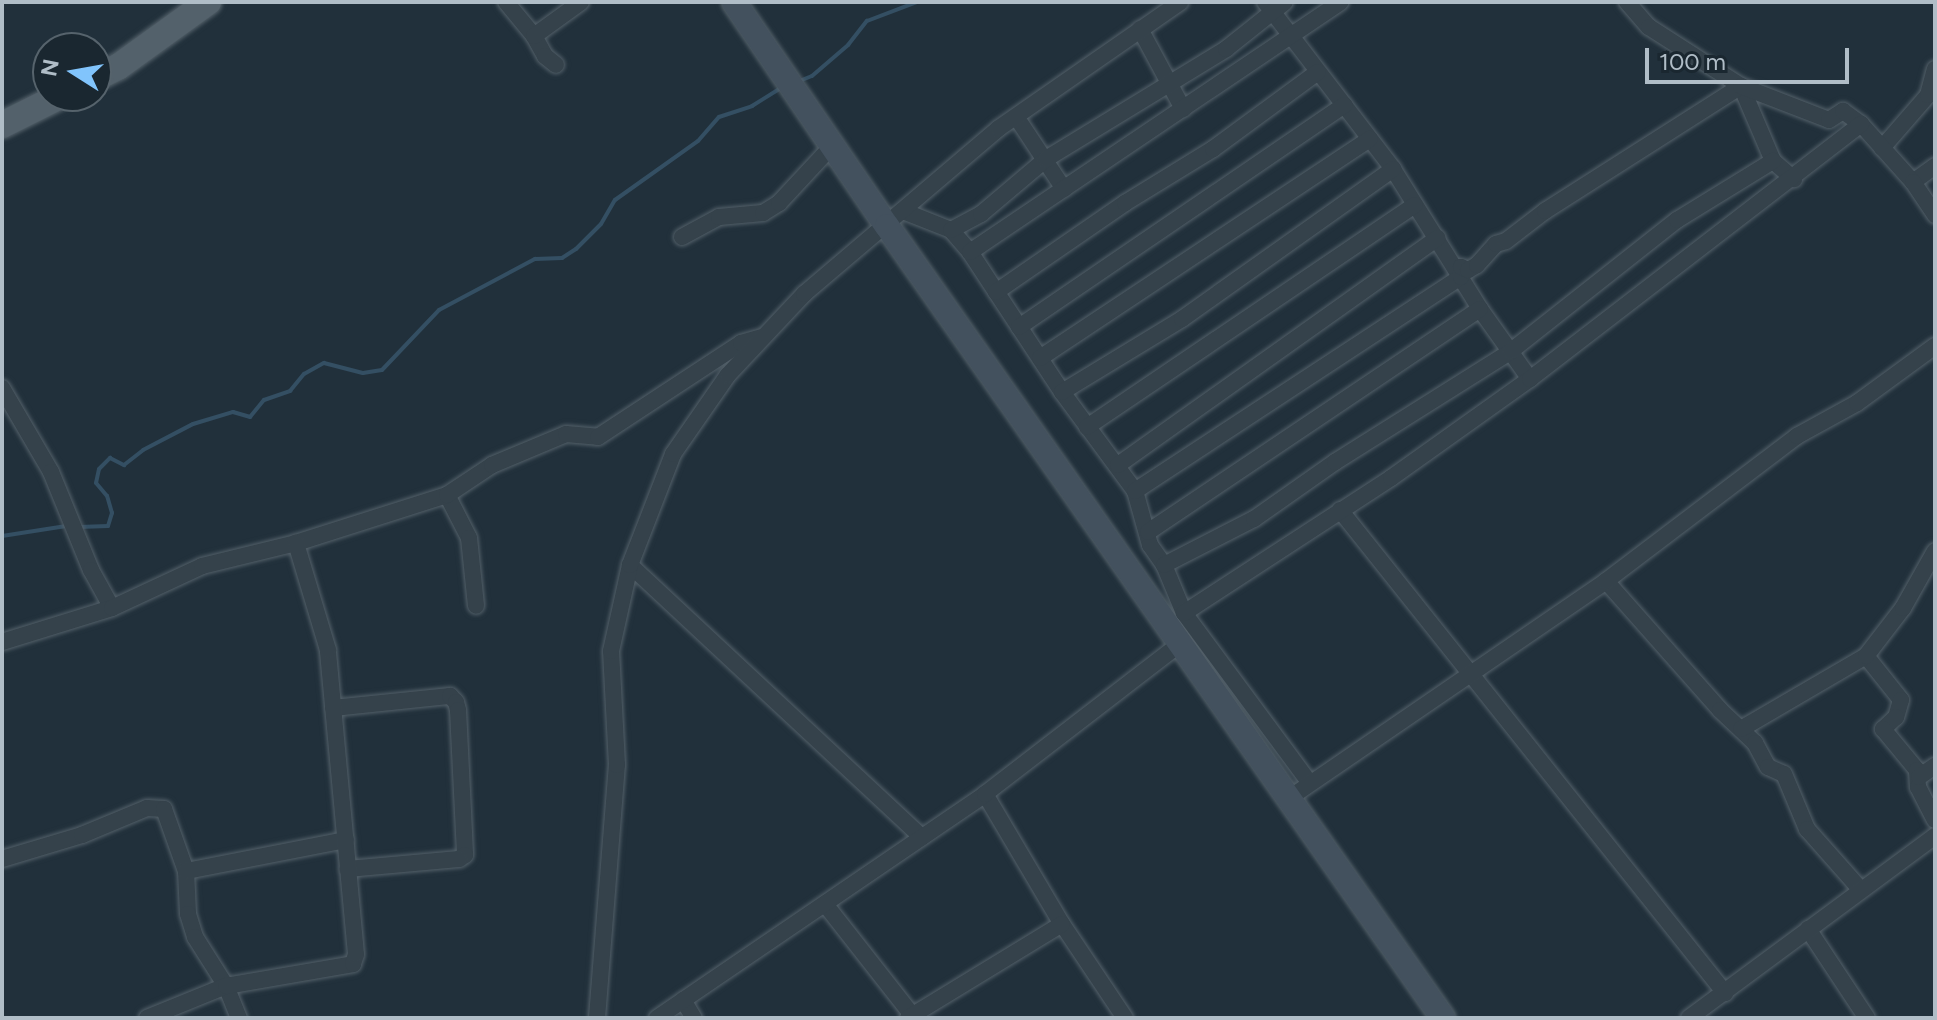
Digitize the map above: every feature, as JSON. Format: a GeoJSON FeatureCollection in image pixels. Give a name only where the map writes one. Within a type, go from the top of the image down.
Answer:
{"type":"FeatureCollection","features":[{"type":"Feature","properties":{"kind":"main road"},"geometry":{"type":"LineString","coordinates":[[112,70],[208,2]]}},
{"type":"Feature","properties":{"kind":"main road"},"geometry":{"type":"LineString","coordinates":[[734,2],[832,146],[895,219],[1180,644],[1443,1018]]}},
{"type":"Feature","properties":{"kind":"main road"},"geometry":{"type":"LineString","coordinates":[[2,125],[32,110]]}},
{"type":"Feature","properties":{"kind":"street"},"geometry":{"type":"LineString","coordinates":[[506,2],[534,36],[545,56],[556,65]]}},
{"type":"Feature","properties":{"kind":"street"},"geometry":{"type":"LineString","coordinates":[[534,36],[581,2]]}},
{"type":"Feature","properties":{"kind":"street"},"geometry":{"type":"LineString","coordinates":[[597,1018],[617,777],[611,651],[630,565],[673,454],[728,375],[804,294],[999,128],[1180,2]]}},
{"type":"Feature","properties":{"kind":"street"},"geometry":{"type":"LineString","coordinates":[[970,252],[1340,2]]}},
{"type":"Feature","properties":{"kind":"street"},"geometry":{"type":"LineString","coordinates":[[1627,2],[1649,27],[1741,86],[1829,120],[1843,111],[1861,124],[1913,182],[1935,215]]}},
{"type":"Feature","properties":{"kind":"street"},"geometry":{"type":"LineString","coordinates":[[951,230],[981,214],[1046,159],[1226,49],[1274,5],[1290,35],[1393,169],[1480,309],[1530,379]]}},
{"type":"Feature","properties":{"kind":"street"},"geometry":{"type":"LineString","coordinates":[[1140,29],[1167,85],[1183,109]]}},
{"type":"Feature","properties":{"kind":"street"},"geometry":{"type":"LineString","coordinates":[[1882,148],[1928,95],[1935,69]]}},
{"type":"Feature","properties":{"kind":"street"},"geometry":{"type":"LineString","coordinates":[[996,292],[1125,203],[1213,149],[1318,72]]}},
{"type":"Feature","properties":{"kind":"street"},"geometry":{"type":"LineString","coordinates":[[1741,86],[1773,161],[1794,179]]}},
{"type":"Feature","properties":{"kind":"street"},"geometry":{"type":"LineString","coordinates":[[1461,277],[1461,267],[1468,270],[1477,265],[1496,244],[1741,86]]}},
{"type":"Feature","properties":{"kind":"street"},"geometry":{"type":"LineString","coordinates":[[1019,327],[1344,105]]}},
{"type":"Feature","properties":{"kind":"street"},"geometry":{"type":"LineString","coordinates":[[1017,118],[1064,189]]}},
{"type":"Feature","properties":{"kind":"street"},"geometry":{"type":"LineString","coordinates":[[1184,613],[1530,379],[1794,179],[1861,124]]}},
{"type":"Feature","properties":{"kind":"street"},"geometry":{"type":"LineString","coordinates":[[1040,358],[1370,139]]}},
{"type":"Feature","properties":{"kind":"street"},"geometry":{"type":"LineString","coordinates":[[682,237],[719,217],[763,213],[779,203],[832,146]]}},
{"type":"Feature","properties":{"kind":"street"},"geometry":{"type":"LineString","coordinates":[[1164,565],[1254,519],[1335,462],[1511,351],[1677,220],[1773,161]]}},
{"type":"Feature","properties":{"kind":"street"},"geometry":{"type":"LineString","coordinates":[[1913,182],[1935,166]]}},
{"type":"Feature","properties":{"kind":"street"},"geometry":{"type":"LineString","coordinates":[[1062,392],[1182,319],[1393,169]]}},
{"type":"Feature","properties":{"kind":"street"},"geometry":{"type":"LineString","coordinates":[[1087,427],[1415,205]]}},
{"type":"Feature","properties":{"kind":"street"},"geometry":{"type":"LineString","coordinates":[[895,219],[951,230],[970,252],[1062,392],[1135,491],[1150,545],[1164,565],[1184,613],[1309,782]]}},
{"type":"Feature","properties":{"kind":"street"},"geometry":{"type":"LineString","coordinates":[[1118,465],[1438,238]]}},
{"type":"Feature","properties":{"kind":"street"},"geometry":{"type":"LineString","coordinates":[[1135,491],[1461,277]]}},
{"type":"Feature","properties":{"kind":"street"},"geometry":{"type":"LineString","coordinates":[[1148,532],[1480,309]]}},
{"type":"Feature","properties":{"kind":"street"},"geometry":{"type":"LineString","coordinates":[[2,642],[112,608],[202,566],[296,543],[447,495],[492,465],[566,434],[598,437],[741,343],[768,335]]}},
{"type":"Feature","properties":{"kind":"street"},"geometry":{"type":"LineString","coordinates":[[1288,799],[1606,581],[1797,436],[1857,403],[1935,346]]}},
{"type":"Feature","properties":{"kind":"street"},"geometry":{"type":"LineString","coordinates":[[2,388],[51,472],[91,570],[112,608]]}},
{"type":"Feature","properties":{"kind":"street"},"geometry":{"type":"LineString","coordinates":[[447,495],[469,538],[476,606]]}},
{"type":"Feature","properties":{"kind":"street"},"geometry":{"type":"LineString","coordinates":[[1340,510],[1725,993]]}},
{"type":"Feature","properties":{"kind":"street"},"geometry":{"type":"LineString","coordinates":[[147,1018],[226,986],[353,964],[356,954],[328,650],[296,543]]}},
{"type":"Feature","properties":{"kind":"street"},"geometry":{"type":"LineString","coordinates":[[1741,729],[1866,656],[1903,608],[1935,551]]}},
{"type":"Feature","properties":{"kind":"street"},"geometry":{"type":"LineString","coordinates":[[630,565],[922,837]]}},
{"type":"Feature","properties":{"kind":"street"},"geometry":{"type":"LineString","coordinates":[[1606,581],[1720,710],[1741,729],[1768,767],[1784,774],[1807,829],[1861,890]]}},
{"type":"Feature","properties":{"kind":"street"},"geometry":{"type":"LineString","coordinates":[[657,1018],[985,794],[1180,644]]}},
{"type":"Feature","properties":{"kind":"street"},"geometry":{"type":"LineString","coordinates":[[1866,656],[1901,700],[1896,717],[1883,729],[1917,770],[1918,787],[1935,820]]}},
{"type":"Feature","properties":{"kind":"street"},"geometry":{"type":"LineString","coordinates":[[333,708],[450,696],[458,710],[465,855],[459,859],[347,869]]}},
{"type":"Feature","properties":{"kind":"street"},"geometry":{"type":"LineString","coordinates":[[1919,777],[1935,766]]}},
{"type":"Feature","properties":{"kind":"street"},"geometry":{"type":"LineString","coordinates":[[985,794],[1062,924],[1125,1018]]}},
{"type":"Feature","properties":{"kind":"street"},"geometry":{"type":"LineString","coordinates":[[2,859],[82,835],[156,806],[164,809],[186,871],[188,914],[195,937],[226,986],[239,1018]]}},
{"type":"Feature","properties":{"kind":"street"},"geometry":{"type":"LineString","coordinates":[[1689,1018],[1935,836]]}},
{"type":"Feature","properties":{"kind":"street"},"geometry":{"type":"LineString","coordinates":[[186,871],[346,840]]}},
{"type":"Feature","properties":{"kind":"street"},"geometry":{"type":"LineString","coordinates":[[825,904],[910,1016],[1062,924]]}},
{"type":"Feature","properties":{"kind":"street"},"geometry":{"type":"LineString","coordinates":[[1808,929],[1867,1018]]}},
{"type":"Feature","properties":{"kind":"street"},"geometry":{"type":"LineString","coordinates":[[683,1000],[694,1018]]}},
{"type":"Feature","properties":{"kind":"waterway"},"geometry":{"type":"LineString","coordinates":[[797,82],[812,76],[848,45],[867,21],[917,2]]}},
{"type":"Feature","properties":{"kind":"waterway"},"geometry":{"type":"LineString","coordinates":[[79,527],[108,526],[112,513],[107,496],[96,483],[99,469],[110,458],[124,465],[143,450],[193,424],[233,412],[250,417],[264,400],[290,391],[304,374],[324,363],[363,373],[382,370],[439,310],[535,259],[562,258],[576,249],[601,224],[615,200],[698,141],[719,117],[752,106],[781,88]]}},
{"type":"Feature","properties":{"kind":"waterway"},"geometry":{"type":"LineString","coordinates":[[2,536],[66,526]]}}]}
